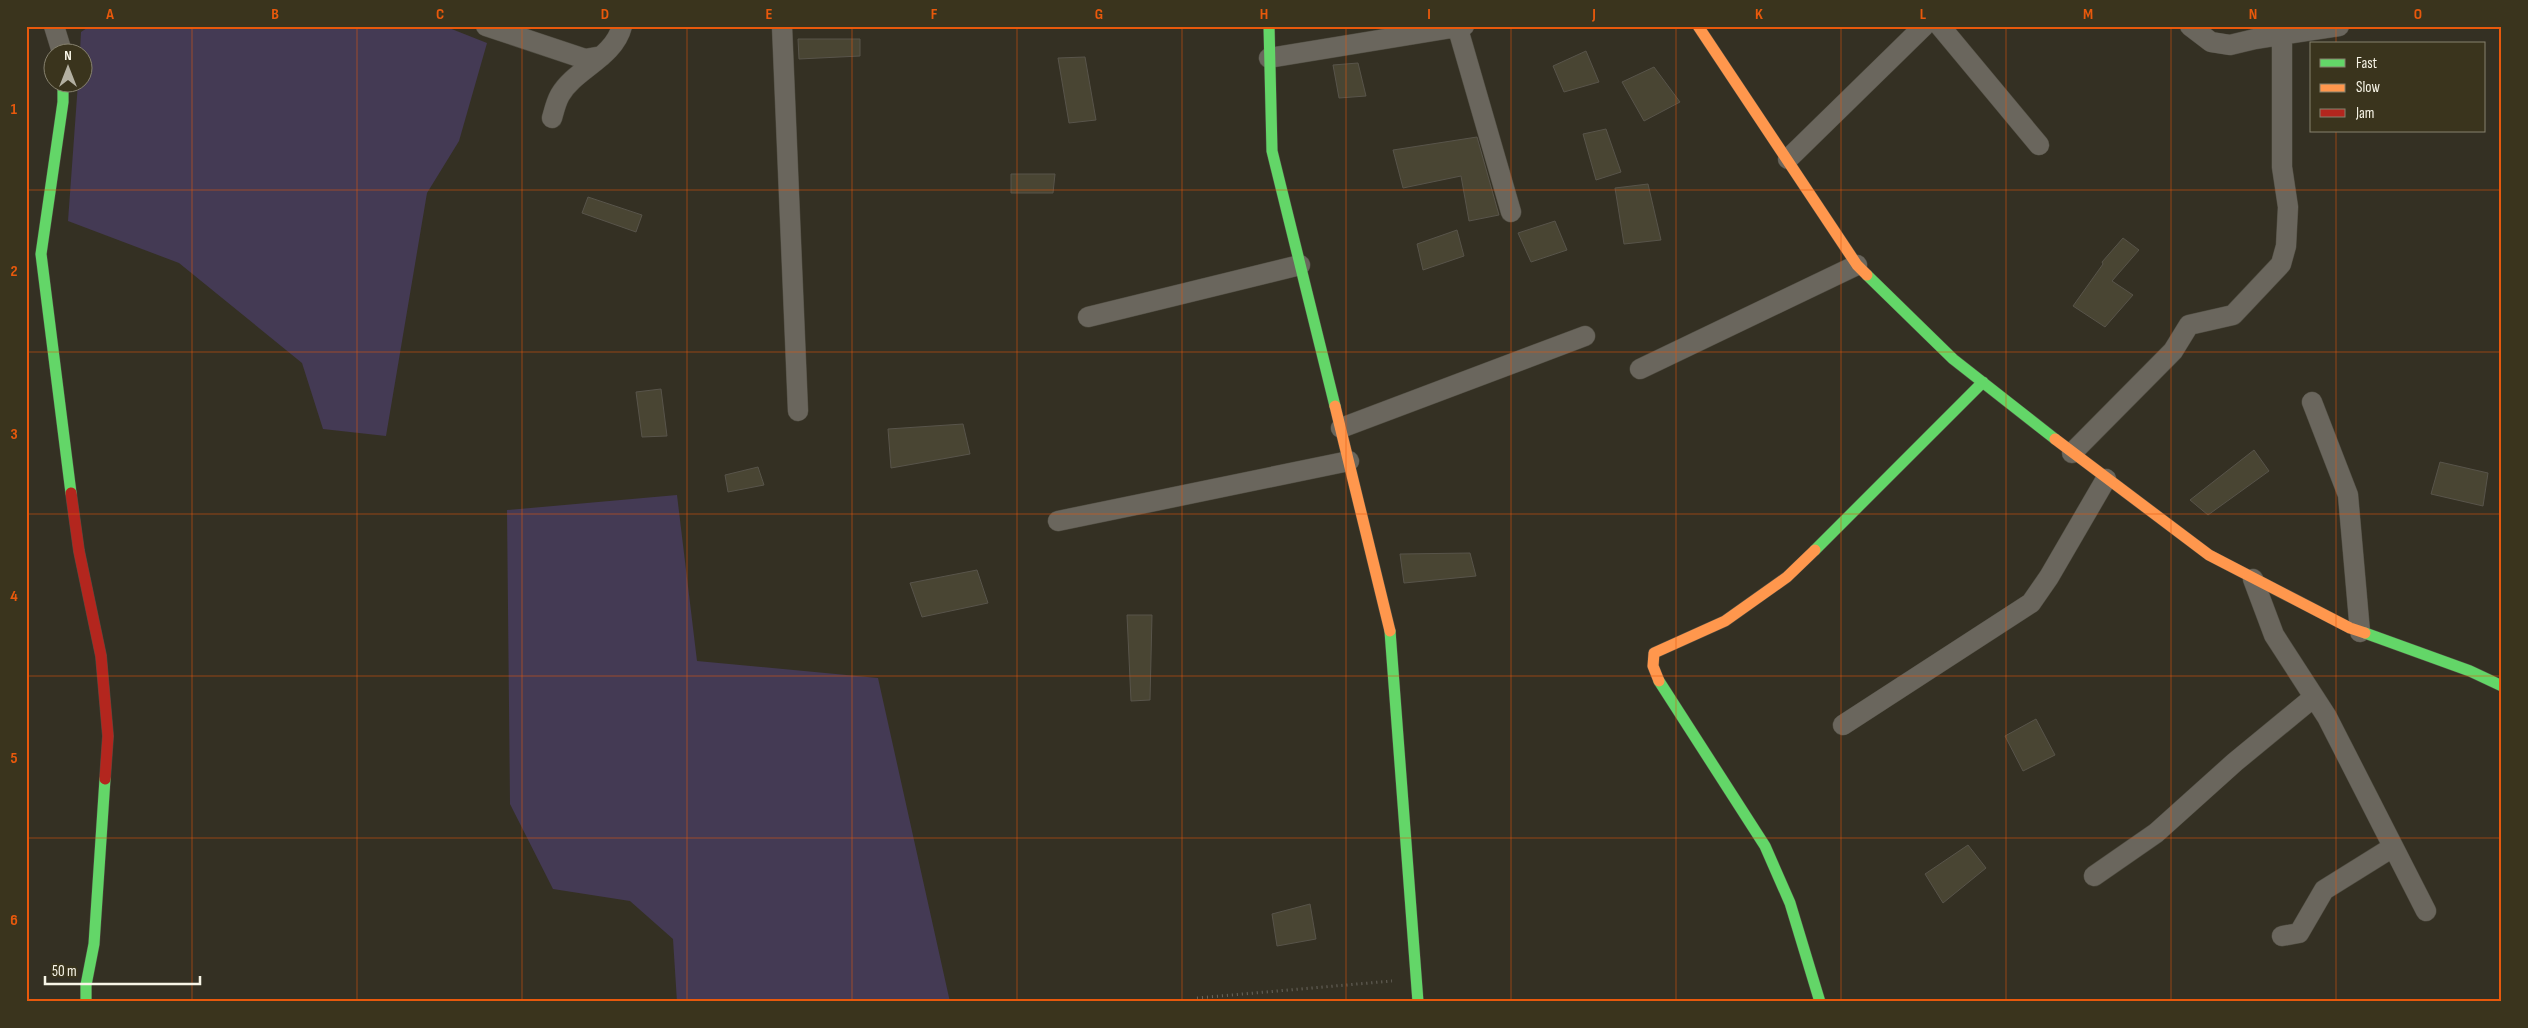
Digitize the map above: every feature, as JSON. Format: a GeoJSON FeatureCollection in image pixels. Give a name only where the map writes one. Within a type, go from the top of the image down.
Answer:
{"type":"FeatureCollection","features":[{"type":"Feature","properties":{"kind":"street"},"geometry":{"type":"LineString","coordinates":[[486,26],[585,59],[602,56]]}},
{"type":"Feature","properties":{"kind":"street"},"geometry":{"type":"LineString","coordinates":[[552,118],[560,95],[602,56],[621,32],[622,26]]}},
{"type":"Feature","properties":{"kind":"street"},"geometry":{"type":"LineString","coordinates":[[782,26],[798,411]]}},
{"type":"Feature","properties":{"kind":"street"},"geometry":{"type":"LineString","coordinates":[[1269,26],[1268,58],[1272,151],[1392,636],[1418,1002]]}},
{"type":"Feature","properties":{"kind":"street"},"geometry":{"type":"LineString","coordinates":[[1698,26],[1857,265],[1953,359],[2072,453],[2209,556],[2360,632],[2470,671],[2502,686]]}},
{"type":"Feature","properties":{"kind":"street"},"geometry":{"type":"LineString","coordinates":[[1788,159],[1924,26]]}},
{"type":"Feature","properties":{"kind":"street"},"geometry":{"type":"LineString","coordinates":[[1940,26],[2039,145]]}},
{"type":"Feature","properties":{"kind":"street"},"geometry":{"type":"LineString","coordinates":[[2190,26],[2211,42],[2230,45],[2338,26]]}},
{"type":"Feature","properties":{"kind":"street"},"geometry":{"type":"LineString","coordinates":[[55,27],[59,42]]}},
{"type":"Feature","properties":{"kind":"street"},"geometry":{"type":"LineString","coordinates":[[1268,58],[1461,28],[1511,212]]}},
{"type":"Feature","properties":{"kind":"street"},"geometry":{"type":"LineString","coordinates":[[2072,453],[2173,351],[2188,324],[2233,314],[2281,264],[2286,246],[2288,207],[2282,167],[2282,35]]}},
{"type":"Feature","properties":{"kind":"street"},"geometry":{"type":"LineString","coordinates":[[62,92],[63,102],[41,254],[60,421],[79,551],[101,656],[108,736],[94,944],[86,985],[86,1002]]}},
{"type":"Feature","properties":{"kind":"street"},"geometry":{"type":"LineString","coordinates":[[1088,317],[1300,265]]}},
{"type":"Feature","properties":{"kind":"street"},"geometry":{"type":"LineString","coordinates":[[1640,369],[1857,265]]}},
{"type":"Feature","properties":{"kind":"street"},"geometry":{"type":"LineString","coordinates":[[1341,428],[1586,336]]}},
{"type":"Feature","properties":{"kind":"street"},"geometry":{"type":"LineString","coordinates":[[1820,1002],[1788,897],[1776,868],[1659,681],[1654,666],[1654,653],[1724,621],[1787,577],[1983,382]]}},
{"type":"Feature","properties":{"kind":"street"},"geometry":{"type":"LineString","coordinates":[[2312,402],[2348,495],[2360,632]]}},
{"type":"Feature","properties":{"kind":"street"},"geometry":{"type":"LineString","coordinates":[[1058,521],[1349,461]]}},
{"type":"Feature","properties":{"kind":"street"},"geometry":{"type":"LineString","coordinates":[[1843,725],[2031,603],[2049,578],[2106,479]]}},
{"type":"Feature","properties":{"kind":"street"},"geometry":{"type":"LineString","coordinates":[[2253,579],[2274,635],[2327,716],[2426,911]]}},
{"type":"Feature","properties":{"kind":"street"},"geometry":{"type":"LineString","coordinates":[[2094,876],[2156,833],[2235,762],[2314,697]]}},
{"type":"Feature","properties":{"kind":"street"},"geometry":{"type":"LineString","coordinates":[[2282,936],[2299,933],[2324,890],[2393,847]]}},
{"type":"Feature","properties":{"kind":"path"},"geometry":{"type":"LineString","coordinates":[[1197,998],[1415,979]]}},
{"type":"Feature","properties":{"kind":"shaded area"},"geometry":{"type":"Polygon","coordinates":[[[90,26],[444,26],[487,43],[459,141],[427,193],[386,436],[323,429],[302,363],[179,263],[68,221],[77,92],[92,92],[92,42],[80,42],[81,32],[90,26]]]}},
{"type":"Feature","properties":{"kind":"shaded area"},"geometry":{"type":"Polygon","coordinates":[[[677,495],[697,661],[878,678],[950,1002],[677,1002],[673,939],[630,901],[553,889],[510,804],[507,510],[677,495]]]}},
{"type":"Feature","properties":{"kind":"building"},"geometry":{"type":"Polygon","coordinates":[[[798,39],[860,39],[860,56],[799,59],[798,39]]]}},
{"type":"Feature","properties":{"kind":"building"},"geometry":{"type":"Polygon","coordinates":[[[1586,51],[1599,82],[1564,92],[1553,66],[1586,51]]]}},
{"type":"Feature","properties":{"kind":"building"},"geometry":{"type":"Polygon","coordinates":[[[1085,57],[1096,120],[1069,123],[1058,58],[1085,57]]]}},
{"type":"Feature","properties":{"kind":"building"},"geometry":{"type":"Polygon","coordinates":[[[1358,63],[1366,96],[1339,98],[1333,65],[1358,63]]]}},
{"type":"Feature","properties":{"kind":"building"},"geometry":{"type":"Polygon","coordinates":[[[1654,67],[1680,102],[1644,121],[1622,82],[1654,67]]]}},
{"type":"Feature","properties":{"kind":"building"},"geometry":{"type":"Polygon","coordinates":[[[1606,129],[1621,172],[1596,180],[1583,134],[1606,129]]]}},
{"type":"Feature","properties":{"kind":"building"},"geometry":{"type":"Polygon","coordinates":[[[1477,137],[1499,215],[1469,221],[1461,176],[1403,188],[1393,150],[1477,137]]]}},
{"type":"Feature","properties":{"kind":"building"},"geometry":{"type":"Polygon","coordinates":[[[1011,174],[1055,174],[1053,193],[1011,193],[1011,174]]]}},
{"type":"Feature","properties":{"kind":"building"},"geometry":{"type":"Polygon","coordinates":[[[1648,184],[1661,240],[1624,244],[1615,188],[1648,184]]]}},
{"type":"Feature","properties":{"kind":"building"},"geometry":{"type":"Polygon","coordinates":[[[588,197],[642,215],[636,232],[582,213],[588,197]]]}},
{"type":"Feature","properties":{"kind":"building"},"geometry":{"type":"Polygon","coordinates":[[[1555,221],[1567,250],[1531,262],[1518,233],[1555,221]]]}},
{"type":"Feature","properties":{"kind":"building"},"geometry":{"type":"Polygon","coordinates":[[[1457,230],[1464,256],[1423,270],[1417,244],[1457,230]]]}},
{"type":"Feature","properties":{"kind":"building"},"geometry":{"type":"Polygon","coordinates":[[[2123,238],[2139,250],[2112,281],[2133,295],[2105,327],[2073,306],[2103,264],[2102,262],[2123,238]]]}},
{"type":"Feature","properties":{"kind":"building"},"geometry":{"type":"Polygon","coordinates":[[[661,389],[667,436],[642,437],[636,392],[661,389]]]}},
{"type":"Feature","properties":{"kind":"building"},"geometry":{"type":"Polygon","coordinates":[[[963,424],[970,454],[891,468],[888,429],[963,424]]]}},
{"type":"Feature","properties":{"kind":"building"},"geometry":{"type":"Polygon","coordinates":[[[2254,450],[2269,471],[2208,515],[2190,500],[2254,450]]]}},
{"type":"Feature","properties":{"kind":"building"},"geometry":{"type":"Polygon","coordinates":[[[2440,462],[2488,473],[2483,506],[2431,494],[2440,462]]]}},
{"type":"Feature","properties":{"kind":"building"},"geometry":{"type":"Polygon","coordinates":[[[758,467],[764,485],[728,492],[725,475],[758,467]]]}},
{"type":"Feature","properties":{"kind":"building"},"geometry":{"type":"Polygon","coordinates":[[[1470,553],[1476,576],[1404,583],[1400,554],[1470,553]]]}},
{"type":"Feature","properties":{"kind":"building"},"geometry":{"type":"Polygon","coordinates":[[[977,570],[988,603],[922,617],[910,583],[977,570]]]}},
{"type":"Feature","properties":{"kind":"building"},"geometry":{"type":"Polygon","coordinates":[[[1127,615],[1152,615],[1150,700],[1131,701],[1127,615]]]}},
{"type":"Feature","properties":{"kind":"building"},"geometry":{"type":"Polygon","coordinates":[[[2036,719],[2055,755],[2023,771],[2005,736],[2036,719]]]}},
{"type":"Feature","properties":{"kind":"building"},"geometry":{"type":"Polygon","coordinates":[[[1968,845],[1986,868],[1943,903],[1925,874],[1968,845]]]}},
{"type":"Feature","properties":{"kind":"building"},"geometry":{"type":"Polygon","coordinates":[[[1310,904],[1316,939],[1277,946],[1272,914],[1310,904]]]}},
{"type":"Feature","properties":{"kind":"traffic: fast"},"geometry":{"type":"LineString","coordinates":[[1269,26],[1272,151],[1335,406]]}},
{"type":"Feature","properties":{"kind":"traffic: fast"},"geometry":{"type":"LineString","coordinates":[[63,92],[41,254],[71,493]]}},
{"type":"Feature","properties":{"kind":"traffic: fast"},"geometry":{"type":"LineString","coordinates":[[1867,275],[1953,359],[2055,439]]}},
{"type":"Feature","properties":{"kind":"traffic: fast"},"geometry":{"type":"LineString","coordinates":[[1815,550],[1983,382]]}},
{"type":"Feature","properties":{"kind":"traffic: fast"},"geometry":{"type":"LineString","coordinates":[[1390,631],[1418,1002]]}},
{"type":"Feature","properties":{"kind":"traffic: fast"},"geometry":{"type":"LineString","coordinates":[[2365,633],[2470,671],[2502,686]]}},
{"type":"Feature","properties":{"kind":"traffic: fast"},"geometry":{"type":"LineString","coordinates":[[1659,681],[1765,846],[1790,903],[1820,1002]]}},
{"type":"Feature","properties":{"kind":"traffic: fast"},"geometry":{"type":"LineString","coordinates":[[86,1002],[86,985],[94,944],[105,779]]}},
{"type":"Feature","properties":{"kind":"traffic: slow"},"geometry":{"type":"LineString","coordinates":[[1698,26],[1857,265],[1867,275]]}},
{"type":"Feature","properties":{"kind":"traffic: slow"},"geometry":{"type":"LineString","coordinates":[[1335,406],[1390,631]]}},
{"type":"Feature","properties":{"kind":"traffic: slow"},"geometry":{"type":"LineString","coordinates":[[2055,439],[2209,555],[2350,628],[2365,633]]}},
{"type":"Feature","properties":{"kind":"traffic: slow"},"geometry":{"type":"LineString","coordinates":[[1659,681],[1653,666],[1654,653],[1725,621],[1787,577],[1815,550]]}},
{"type":"Feature","properties":{"kind":"traffic: jam"},"geometry":{"type":"LineString","coordinates":[[71,493],[79,551],[101,656],[108,736],[105,779]]}}]}
